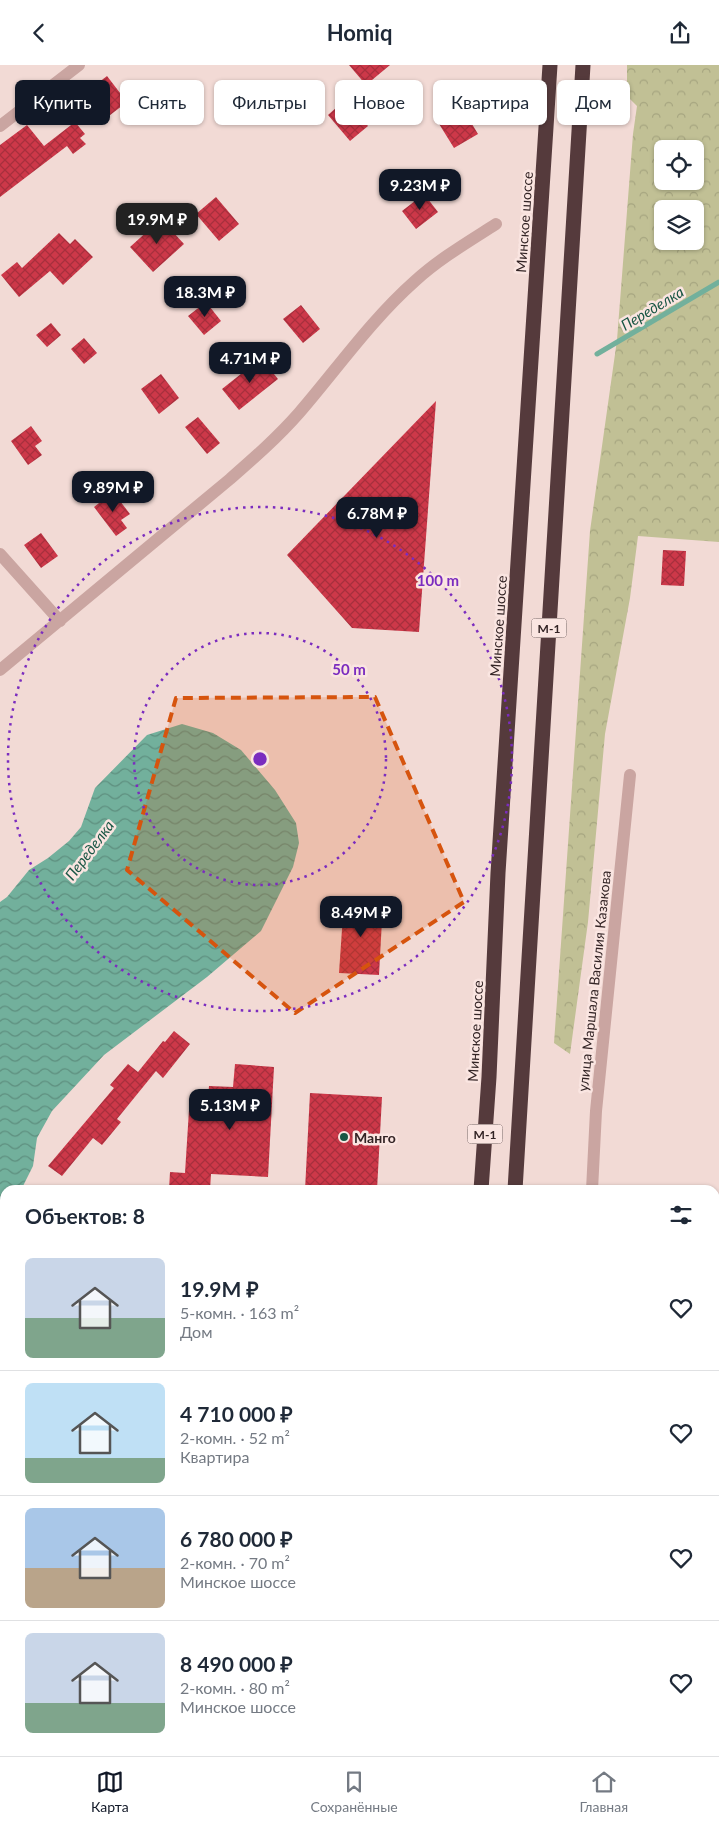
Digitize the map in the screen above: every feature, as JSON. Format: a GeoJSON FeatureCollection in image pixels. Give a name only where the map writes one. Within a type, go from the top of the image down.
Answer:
{"type":"FeatureCollection","features":[{"type":"Feature","properties":{"kind":"highway","name":"Минское шоссе"},"geometry":{"type":"LineString","coordinates":[[481,1185],[489,1077],[498,873],[550,65]]}},
{"type":"Feature","properties":{"kind":"highway","name":"М-1"},"geometry":{"type":"LineString","coordinates":[[515,1185],[583,65]]}},
{"type":"Feature","properties":{"kind":"street"},"geometry":{"type":"LineString","coordinates":[[0,126],[79,65]]}},
{"type":"Feature","properties":{"kind":"street"},"geometry":{"type":"LineString","coordinates":[[0,670],[230,479],[263,449],[298,413],[384,310],[415,280],[496,224]]}},
{"type":"Feature","properties":{"kind":"street"},"geometry":{"type":"LineString","coordinates":[[0,554],[60,621]]}},
{"type":"Feature","properties":{"kind":"street","name":"улица Маршала Василия Казакова"},"geometry":{"type":"LineString","coordinates":[[592,1185],[596,1111],[630,775]]}},
{"type":"Feature","properties":{"kind":"highlighted area"},"geometry":{"type":"Polygon","coordinates":[[[375,697],[464,902],[295,1013],[127,870],[176,698],[375,697]]]}},
{"type":"Feature","properties":{"kind":"green space"},"geometry":{"type":"Polygon","coordinates":[[[627,65],[719,65],[719,542],[638,536],[630,598],[605,734],[588,922],[570,1054],[554,1043],[590,531],[617,340],[633,134],[637,106],[630,99],[630,80],[627,80],[627,65]]]}},
{"type":"Feature","properties":{"kind":"water"},"geometry":{"type":"Polygon","coordinates":[[[182,724],[213,733],[241,750],[275,790],[296,823],[299,843],[293,867],[261,931],[207,977],[104,1055],[52,1111],[37,1138],[33,1166],[24,1185],[0,1185],[0,902],[7,897],[29,870],[69,841],[81,827],[95,788],[147,735],[182,724]]]}},
{"type":"Feature","properties":{"kind":"building"},"geometry":{"type":"Polygon","coordinates":[[[349,65],[390,65],[372,80],[362,80],[349,65]]]}},
{"type":"Feature","properties":{"kind":"building"},"geometry":{"type":"Polygon","coordinates":[[[107,76],[120,93],[120,107],[110,115],[110,80],[102,80],[107,76]]]}},
{"type":"Feature","properties":{"kind":"building"},"geometry":{"type":"Polygon","coordinates":[[[335,109],[335,123],[328,115],[335,109]]]}},
{"type":"Feature","properties":{"kind":"building"},"geometry":{"type":"Polygon","coordinates":[[[27,125],[44,146],[71,125],[78,125],[85,134],[80,138],[86,144],[73,154],[67,146],[0,197],[0,145],[27,125]]]}},
{"type":"Feature","properties":{"kind":"building"},"geometry":{"type":"Polygon","coordinates":[[[336,125],[367,125],[368,126],[350,141],[336,125]]]}},
{"type":"Feature","properties":{"kind":"building"},"geometry":{"type":"Polygon","coordinates":[[[440,125],[473,125],[478,134],[454,148],[440,125]]]}},
{"type":"Feature","properties":{"kind":"building"},"geometry":{"type":"Polygon","coordinates":[[[424,194],[438,212],[416,229],[402,211],[424,194]]]}},
{"type":"Feature","properties":{"kind":"building"},"geometry":{"type":"Polygon","coordinates":[[[216,197],[239,224],[219,241],[196,214],[216,197]]]}},
{"type":"Feature","properties":{"kind":"building"},"geometry":{"type":"Polygon","coordinates":[[[161,219],[184,244],[153,272],[130,247],[161,219]]]}},
{"type":"Feature","properties":{"kind":"building"},"geometry":{"type":"Polygon","coordinates":[[[59,233],[70,244],[75,239],[93,257],[63,285],[50,271],[19,297],[1,275],[17,262],[22,268],[59,233]]]}},
{"type":"Feature","properties":{"kind":"building"},"geometry":{"type":"Polygon","coordinates":[[[206,302],[221,321],[204,335],[188,316],[206,302]]]}},
{"type":"Feature","properties":{"kind":"building"},"geometry":{"type":"Polygon","coordinates":[[[301,305],[320,329],[303,343],[283,319],[301,305]]]}},
{"type":"Feature","properties":{"kind":"building"},"geometry":{"type":"Polygon","coordinates":[[[51,323],[61,335],[47,347],[36,335],[51,323]]]}},
{"type":"Feature","properties":{"kind":"building"},"geometry":{"type":"Polygon","coordinates":[[[84,338],[97,353],[84,364],[71,349],[84,338]]]}},
{"type":"Feature","properties":{"kind":"building"},"geometry":{"type":"Polygon","coordinates":[[[261,358],[278,379],[239,410],[222,389],[261,358]]]}},
{"type":"Feature","properties":{"kind":"building"},"geometry":{"type":"Polygon","coordinates":[[[161,374],[179,398],[159,414],[141,389],[161,374]]]}},
{"type":"Feature","properties":{"kind":"building"},"geometry":{"type":"Polygon","coordinates":[[[436,401],[419,632],[352,628],[287,555],[436,401]]]}},
{"type":"Feature","properties":{"kind":"building"},"geometry":{"type":"Polygon","coordinates":[[[198,417],[220,443],[207,454],[185,427],[198,417]]]}},
{"type":"Feature","properties":{"kind":"building"},"geometry":{"type":"Polygon","coordinates":[[[31,426],[42,441],[35,446],[42,455],[28,465],[11,441],[31,426]]]}},
{"type":"Feature","properties":{"kind":"building"},"geometry":{"type":"Polygon","coordinates":[[[113,492],[130,514],[121,520],[127,528],[116,536],[94,507],[113,492]]]}},
{"type":"Feature","properties":{"kind":"building"},"geometry":{"type":"Polygon","coordinates":[[[41,533],[58,556],[41,568],[24,545],[41,533]]]}},
{"type":"Feature","properties":{"kind":"building"},"geometry":{"type":"Polygon","coordinates":[[[663,550],[686,551],[684,586],[661,585],[663,550]]]}},
{"type":"Feature","properties":{"kind":"building"},"geometry":{"type":"Polygon","coordinates":[[[344,900],[383,902],[379,975],[339,973],[344,900]]]}},
{"type":"Feature","properties":{"kind":"building"},"geometry":{"type":"Polygon","coordinates":[[[174,1031],[190,1044],[163,1078],[156,1071],[117,1119],[121,1122],[102,1145],[93,1138],[62,1176],[48,1166],[114,1088],[110,1085],[128,1064],[138,1072],[163,1041],[165,1042],[174,1031]]]}},
{"type":"Feature","properties":{"kind":"building"},"geometry":{"type":"Polygon","coordinates":[[[235,1064],[274,1067],[268,1177],[211,1174],[210,1185],[169,1185],[170,1172],[185,1173],[189,1110],[207,1111],[209,1086],[233,1087],[235,1064]]]}},
{"type":"Feature","properties":{"kind":"building","name":"Манго"},"geometry":{"type":"Polygon","coordinates":[[[310,1093],[382,1097],[377,1185],[305,1185],[310,1093]]]}},
{"type":"Feature","properties":{"kind":"waterway","name":"Переделка"},"geometry":{"type":"LineString","coordinates":[[597,354],[719,282]]}},
{"type":"Feature","properties":{"kind":"place","name":"Манго"},"geometry":{"type":"Point","coordinates":[344,1137]}}]}
